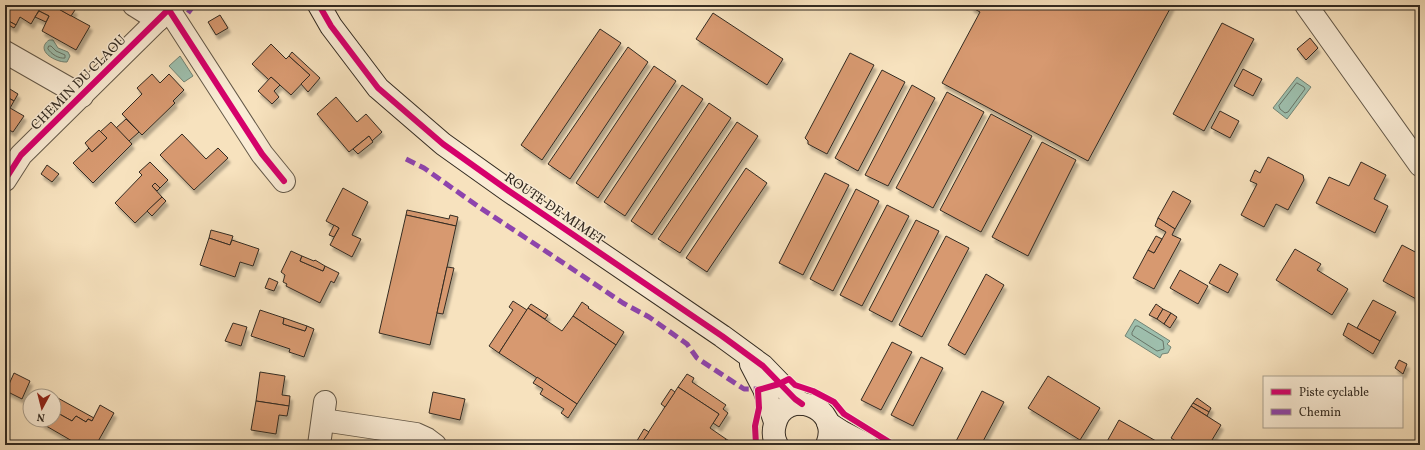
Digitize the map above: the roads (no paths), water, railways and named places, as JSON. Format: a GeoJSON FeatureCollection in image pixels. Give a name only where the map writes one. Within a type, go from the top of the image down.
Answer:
{"type":"FeatureCollection","features":[{"type":"Feature","properties":{"kind":"street"},"geometry":{"type":"LineString","coordinates":[[134,5],[167,12],[262,154],[284,181]]}},
{"type":"Feature","properties":{"kind":"street","name":"ROUTE DE MIMET"},"geometry":{"type":"LineString","coordinates":[[319,5],[331,26],[378,88],[443,144],[509,191],[722,336],[763,366],[795,399],[802,404],[811,405],[818,409],[824,415],[828,423]]}},
{"type":"Feature","properties":{"kind":"street"},"geometry":{"type":"LineString","coordinates":[[1306,5],[1420,165]]}},
{"type":"Feature","properties":{"kind":"street","name":"CHEMIN DU CLAOU"},"geometry":{"type":"LineString","coordinates":[[5,180],[22,155],[167,12]]}},
{"type":"Feature","properties":{"kind":"street"},"geometry":{"type":"LineString","coordinates":[[5,52],[82,96]]}},
{"type":"Feature","properties":{"kind":"street","name":"ROUTE DE MIMET"},"geometry":{"type":"LineString","coordinates":[[745,354],[764,389],[775,438]]}},
{"type":"Feature","properties":{"kind":"street"},"geometry":{"type":"LineString","coordinates":[[775,438],[779,414],[786,408],[802,404]]}},
{"type":"Feature","properties":{"kind":"street"},"geometry":{"type":"LineString","coordinates":[[319,445],[324,411],[416,434],[435,445]]}},
{"type":"Feature","properties":{"kind":"street"},"geometry":{"type":"LineString","coordinates":[[827,445],[830,431],[828,423]]}},
{"type":"Feature","properties":{"kind":"street"},"geometry":{"type":"LineString","coordinates":[[828,423],[867,445]]}},
{"type":"Feature","properties":{"kind":"water"},"geometry":{"type":"Polygon","coordinates":[[[49,40],[53,40],[58,48],[68,52],[70,56],[67,62],[58,61],[45,52],[45,44],[49,40]]]}},
{"type":"Feature","properties":{"kind":"water"},"geometry":{"type":"Polygon","coordinates":[[[180,56],[193,76],[184,82],[169,66],[180,56]]]}},
{"type":"Feature","properties":{"kind":"water"},"geometry":{"type":"Polygon","coordinates":[[[1297,77],[1311,87],[1287,119],[1273,108],[1297,77]]]}},
{"type":"Feature","properties":{"kind":"water"},"geometry":{"type":"Polygon","coordinates":[[[1135,319],[1170,341],[1167,344],[1171,347],[1168,353],[1162,354],[1160,358],[1125,336],[1135,319]]]}}]}
